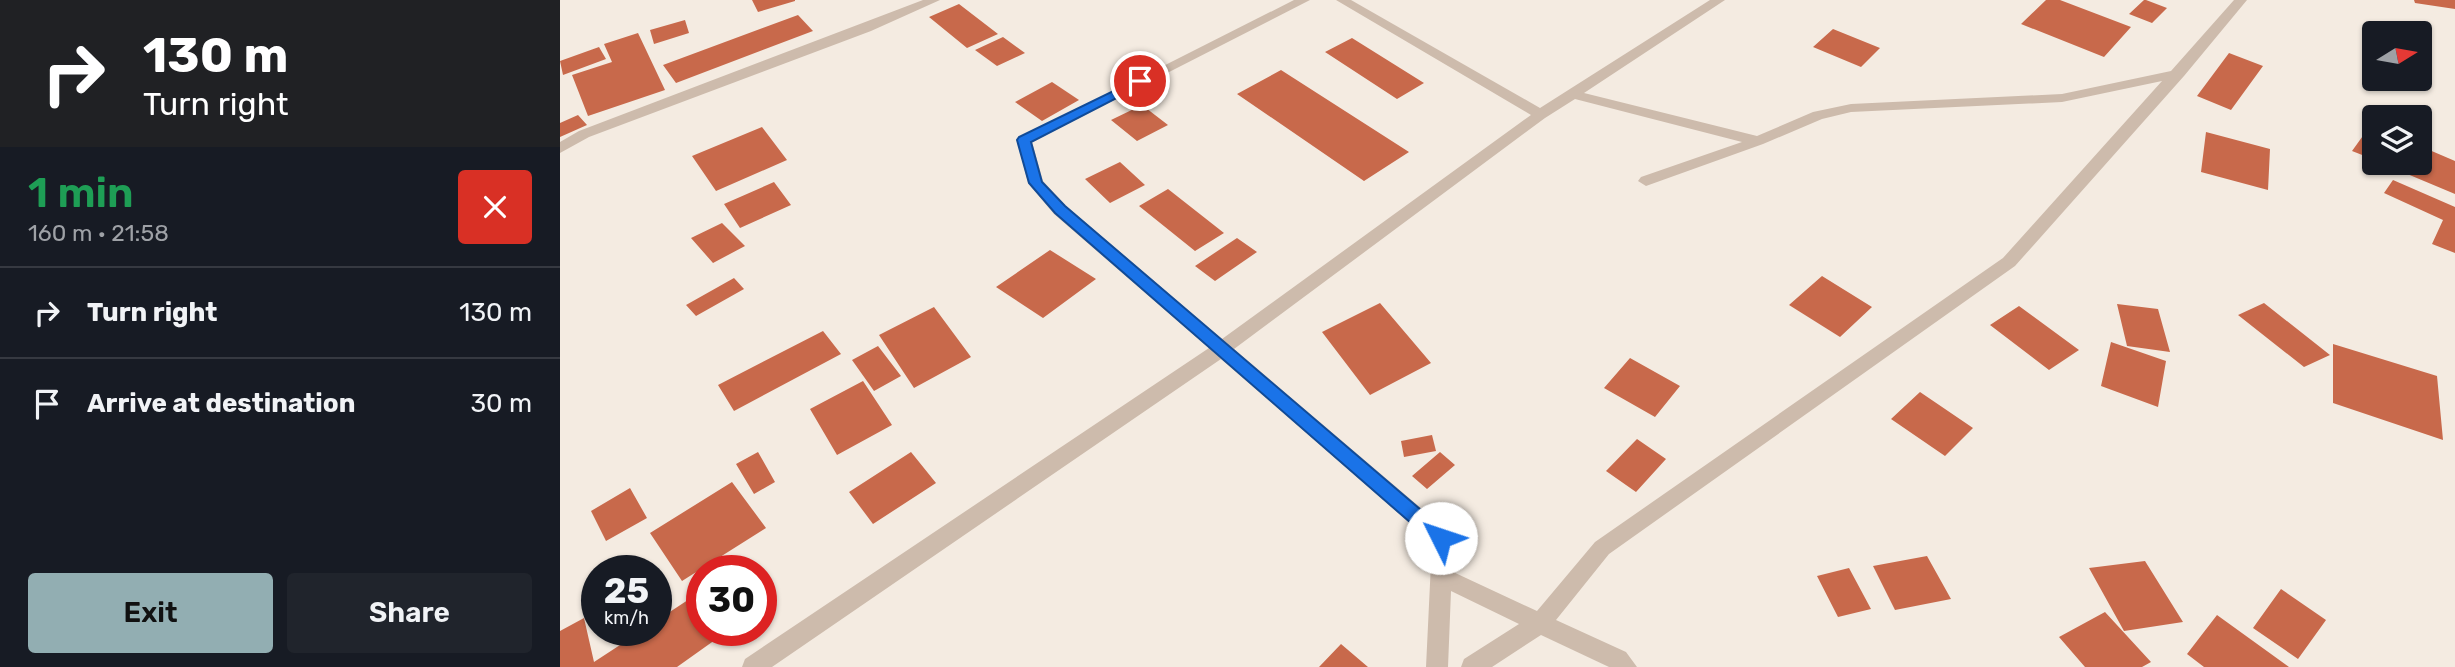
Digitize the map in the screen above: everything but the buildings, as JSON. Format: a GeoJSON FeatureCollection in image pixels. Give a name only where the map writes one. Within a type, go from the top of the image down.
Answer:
{"type":"FeatureCollection","features":[{"type":"Feature","properties":{"kind":"street"},"geometry":{"type":"LineString","coordinates":[[560,148],[584,134],[866,29],[933,0]]}},
{"type":"Feature","properties":{"kind":"street"},"geometry":{"type":"LineString","coordinates":[[1304,0],[1024,140],[1035,183],[1060,210],[1441,538],[1437,667]]}},
{"type":"Feature","properties":{"kind":"street"},"geometry":{"type":"LineString","coordinates":[[1342,0],[1521,101],[1540,115]]}},
{"type":"Feature","properties":{"kind":"street"},"geometry":{"type":"LineString","coordinates":[[752,667],[1223,348],[1540,115],[1719,0]]}},
{"type":"Feature","properties":{"kind":"street"},"geometry":{"type":"LineString","coordinates":[[1472,667],[1540,623],[1602,548],[2009,262],[2241,0]]}},
{"type":"Feature","properties":{"kind":"street"},"geometry":{"type":"LineString","coordinates":[[1646,181],[1758,141],[1818,115],[1851,108],[2062,98],[2179,73]]}},
{"type":"Feature","properties":{"kind":"street"},"geometry":{"type":"LineString","coordinates":[[1573,94],[1758,141]]}},
{"type":"Feature","properties":{"kind":"street"},"geometry":{"type":"LineString","coordinates":[[1440,576],[1618,660],[1626,667]]}},
{"type":"Feature","properties":{"kind":"route"},"geometry":{"type":"LineString","coordinates":[[1140,81],[1024,140],[1035,183],[1060,210],[1441,538]]}}]}
